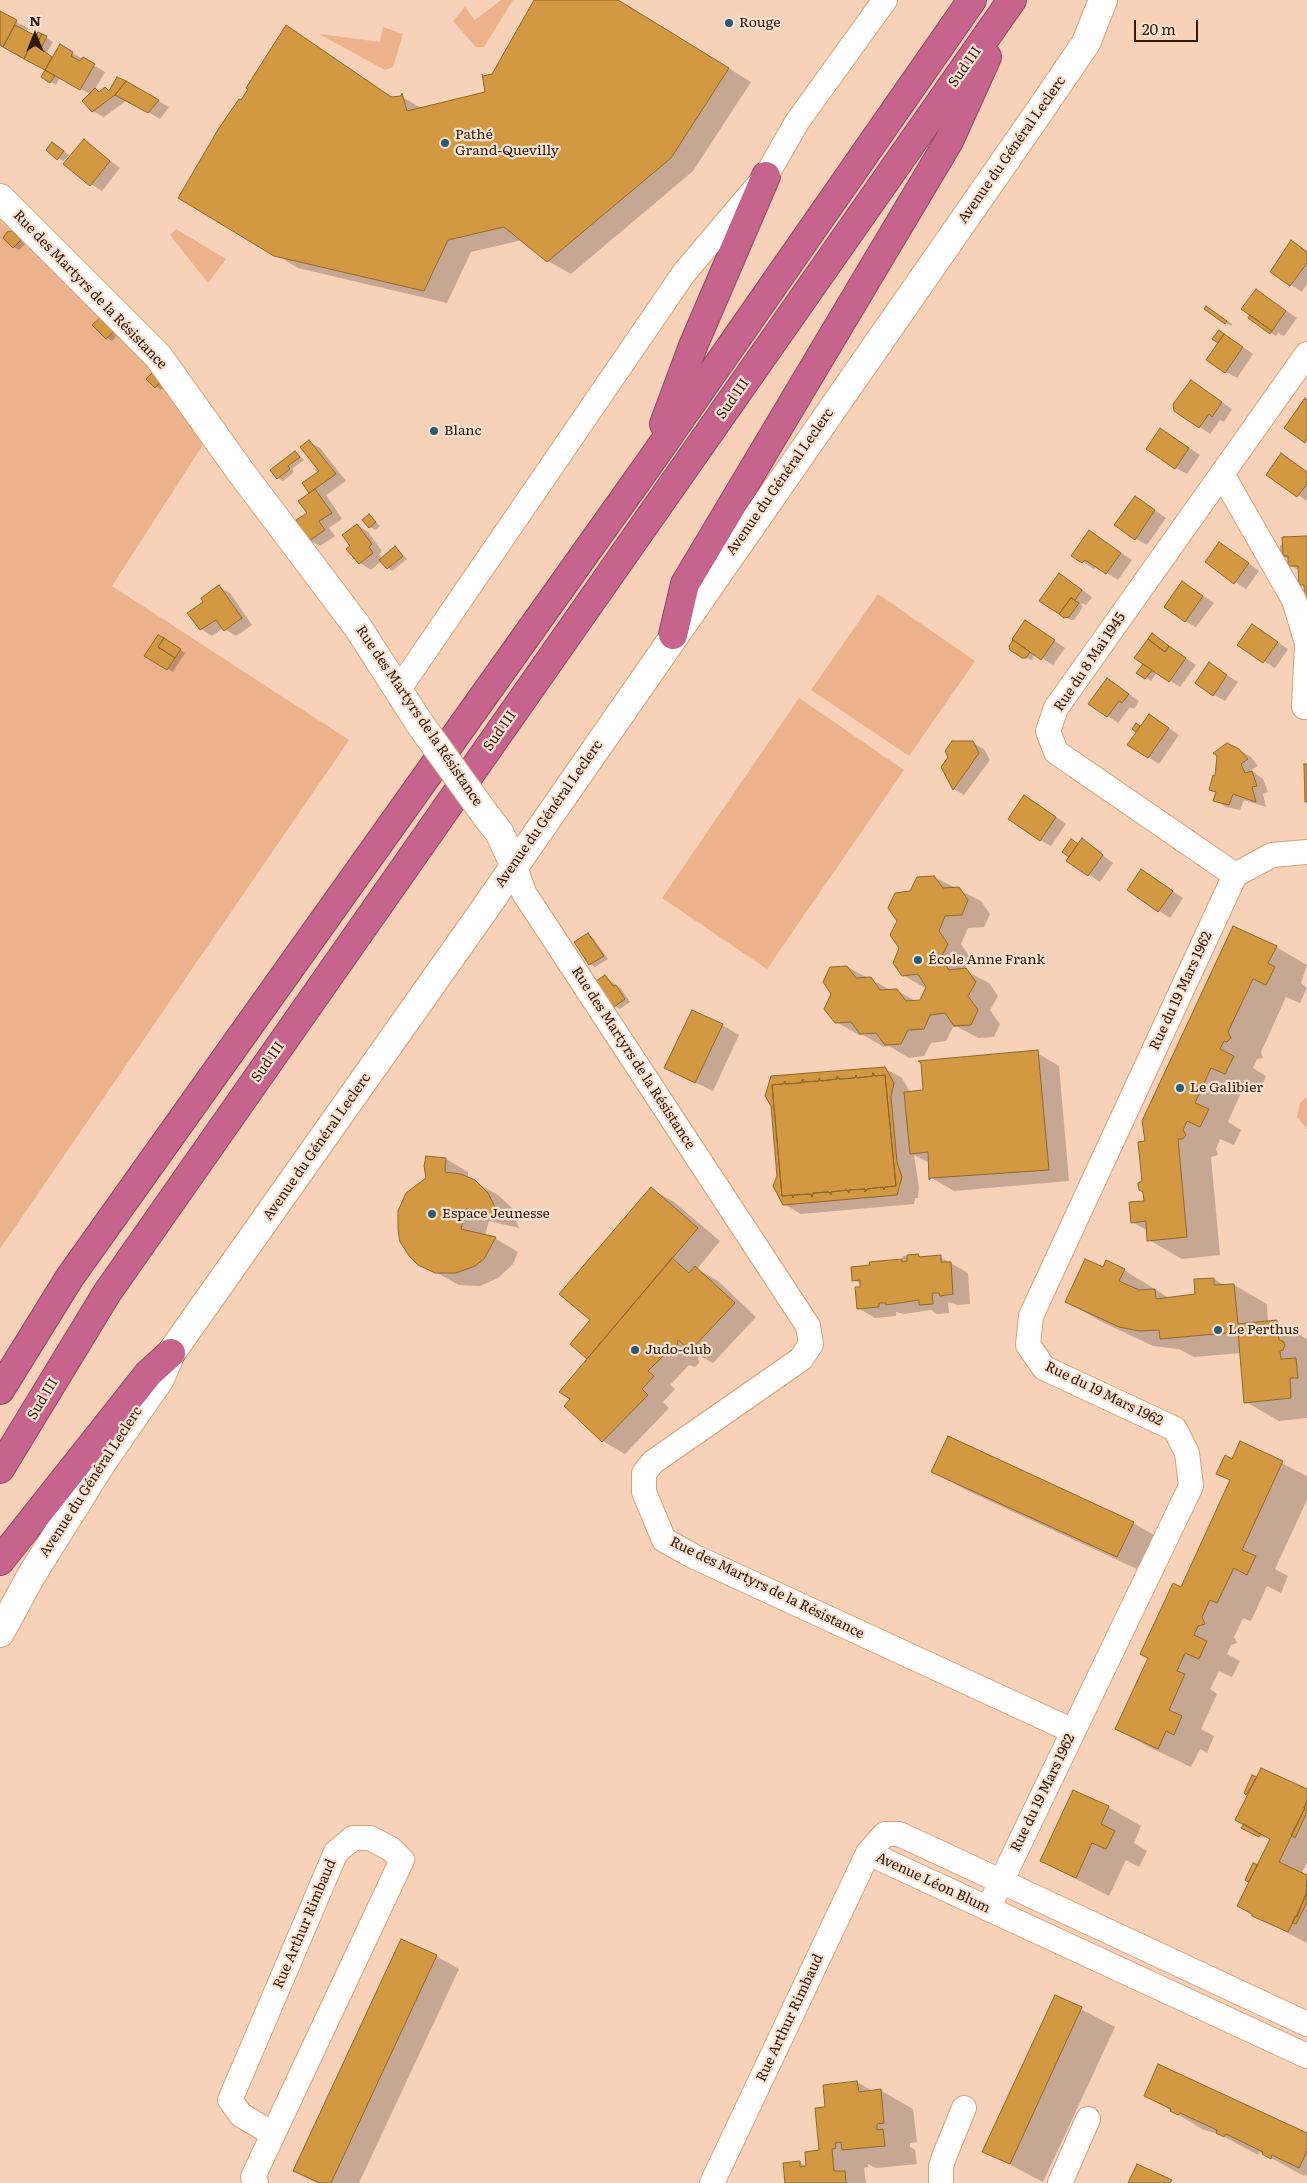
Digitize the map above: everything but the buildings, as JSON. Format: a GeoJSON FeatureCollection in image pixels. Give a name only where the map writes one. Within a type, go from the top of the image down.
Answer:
{"type":"FeatureCollection","features":[{"type":"Feature","properties":{"kind":"highway"},"geometry":{"type":"LineString","coordinates":[[0,1390],[70,1277],[651,461],[972,0]]}},
{"type":"Feature","properties":{"kind":"highway"},"geometry":{"type":"LineString","coordinates":[[673,635],[685,584],[948,141],[1013,0]]}},
{"type":"Feature","properties":{"kind":"highway","name":"Sud III"},"geometry":{"type":"LineString","coordinates":[[0,1468],[107,1293],[1013,0]]}},
{"type":"Feature","properties":{"kind":"highway"},"geometry":{"type":"LineString","coordinates":[[651,461],[693,346],[766,176]]}},
{"type":"Feature","properties":{"kind":"highway"},"geometry":{"type":"LineString","coordinates":[[0,1561],[148,1374],[171,1353]]}},
{"type":"Feature","properties":{"kind":"street"},"geometry":{"type":"LineString","coordinates":[[399,689],[684,273],[766,176],[797,122],[885,0]]}},
{"type":"Feature","properties":{"kind":"street","name":"Avenue du Général Leclerc"},"geometry":{"type":"LineString","coordinates":[[0,1633],[31,1576],[103,1461],[160,1379],[171,1353],[1081,50],[1103,0]]}},
{"type":"Feature","properties":{"kind":"street","name":"Rue des Martyrs de la Résistance"},"geometry":{"type":"LineString","coordinates":[[0,198],[158,356],[240,471],[357,626],[420,724],[499,832],[514,864],[524,892],[808,1326],[811,1344],[802,1360],[653,1462],[644,1473],[644,1492],[664,1540],[693,1556],[1073,1731]]}},
{"type":"Feature","properties":{"kind":"street","name":"Rue du 8 Mai 1945"},"geometry":{"type":"LineString","coordinates":[[1235,875],[1056,752],[1048,731],[1056,708],[1307,354]]}},
{"type":"Feature","properties":{"kind":"street"},"geometry":{"type":"LineString","coordinates":[[1222,474],[1294,600],[1307,644],[1304,707]]}},
{"type":"Feature","properties":{"kind":"street"},"geometry":{"type":"LineString","coordinates":[[1235,875],[1272,855],[1307,852]]}},
{"type":"Feature","properties":{"kind":"street","name":"Rue du 19 Mars 1962"},"geometry":{"type":"LineString","coordinates":[[988,1909],[1190,1486],[1187,1453],[1175,1429],[1044,1368],[1028,1345],[1031,1316],[1235,875]]}},
{"type":"Feature","properties":{"kind":"street","name":"Avenue Léon Blum"},"geometry":{"type":"LineString","coordinates":[[1307,2024],[899,1834],[885,1834],[868,1853],[1307,2056]]}},
{"type":"Feature","properties":{"kind":"street","name":"Rue Arthur Rimbaud"},"geometry":{"type":"LineString","coordinates":[[256,2183],[253,2177],[402,1860],[391,1849],[370,1838],[354,1838],[336,1852],[230,2100],[241,2115],[273,2134]]}},
{"type":"Feature","properties":{"kind":"street","name":"Rue Arthur Rimbaud"},"geometry":{"type":"LineString","coordinates":[[712,2183],[868,1853]]}},
{"type":"Feature","properties":{"kind":"street"},"geometry":{"type":"LineString","coordinates":[[941,2183],[941,2167],[944,2157],[964,2108]]}},
{"type":"Feature","properties":{"kind":"street"},"geometry":{"type":"LineString","coordinates":[[1060,2183],[1088,2119]]}},
{"type":"Feature","properties":{"kind":"shaded area"},"geometry":{"type":"Polygon","coordinates":[[[501,0],[513,0],[484,47],[476,47],[453,21],[465,7],[475,20],[501,0]]]}},
{"type":"Feature","properties":{"kind":"shaded area"},"geometry":{"type":"Polygon","coordinates":[[[383,27],[403,34],[393,67],[385,70],[319,34],[380,42],[383,27]]]}},
{"type":"Feature","properties":{"kind":"shaded area"},"geometry":{"type":"Polygon","coordinates":[[[0,220],[153,372],[204,443],[112,586],[349,740],[0,1249],[0,220]]]}},
{"type":"Feature","properties":{"kind":"shaded area"},"geometry":{"type":"Polygon","coordinates":[[[176,229],[226,259],[208,283],[170,235],[176,229]]]}},
{"type":"Feature","properties":{"kind":"shaded area"},"geometry":{"type":"Polygon","coordinates":[[[878,594],[975,661],[909,756],[811,690],[878,594]]]}},
{"type":"Feature","properties":{"kind":"shaded area"},"geometry":{"type":"Polygon","coordinates":[[[799,698],[904,770],[767,969],[662,898],[799,698]]]}},
{"type":"Feature","properties":{"kind":"shaded area"},"geometry":{"type":"Polygon","coordinates":[[[1307,1097],[1307,1129],[1297,1117],[1300,1103],[1307,1097]]]}},
{"type":"Feature","properties":{"kind":"place","name":"Rouge"},"geometry":{"type":"Point","coordinates":[729,23]}},
{"type":"Feature","properties":{"kind":"place","name":"Pathé Grand-Quevilly"},"geometry":{"type":"Point","coordinates":[445,143]}},
{"type":"Feature","properties":{"kind":"place","name":"Blanc"},"geometry":{"type":"Point","coordinates":[434,431]}},
{"type":"Feature","properties":{"kind":"place","name":"École Anne Frank"},"geometry":{"type":"Point","coordinates":[918,960]}},
{"type":"Feature","properties":{"kind":"place","name":"Le Galibier"},"geometry":{"type":"Point","coordinates":[1180,1088]}},
{"type":"Feature","properties":{"kind":"place","name":"Espace Jeunesse"},"geometry":{"type":"Point","coordinates":[432,1214]}},
{"type":"Feature","properties":{"kind":"place","name":"Le Perthus"},"geometry":{"type":"Point","coordinates":[1218,1330]}},
{"type":"Feature","properties":{"kind":"place","name":"Judo-club"},"geometry":{"type":"Point","coordinates":[635,1350]}}]}
